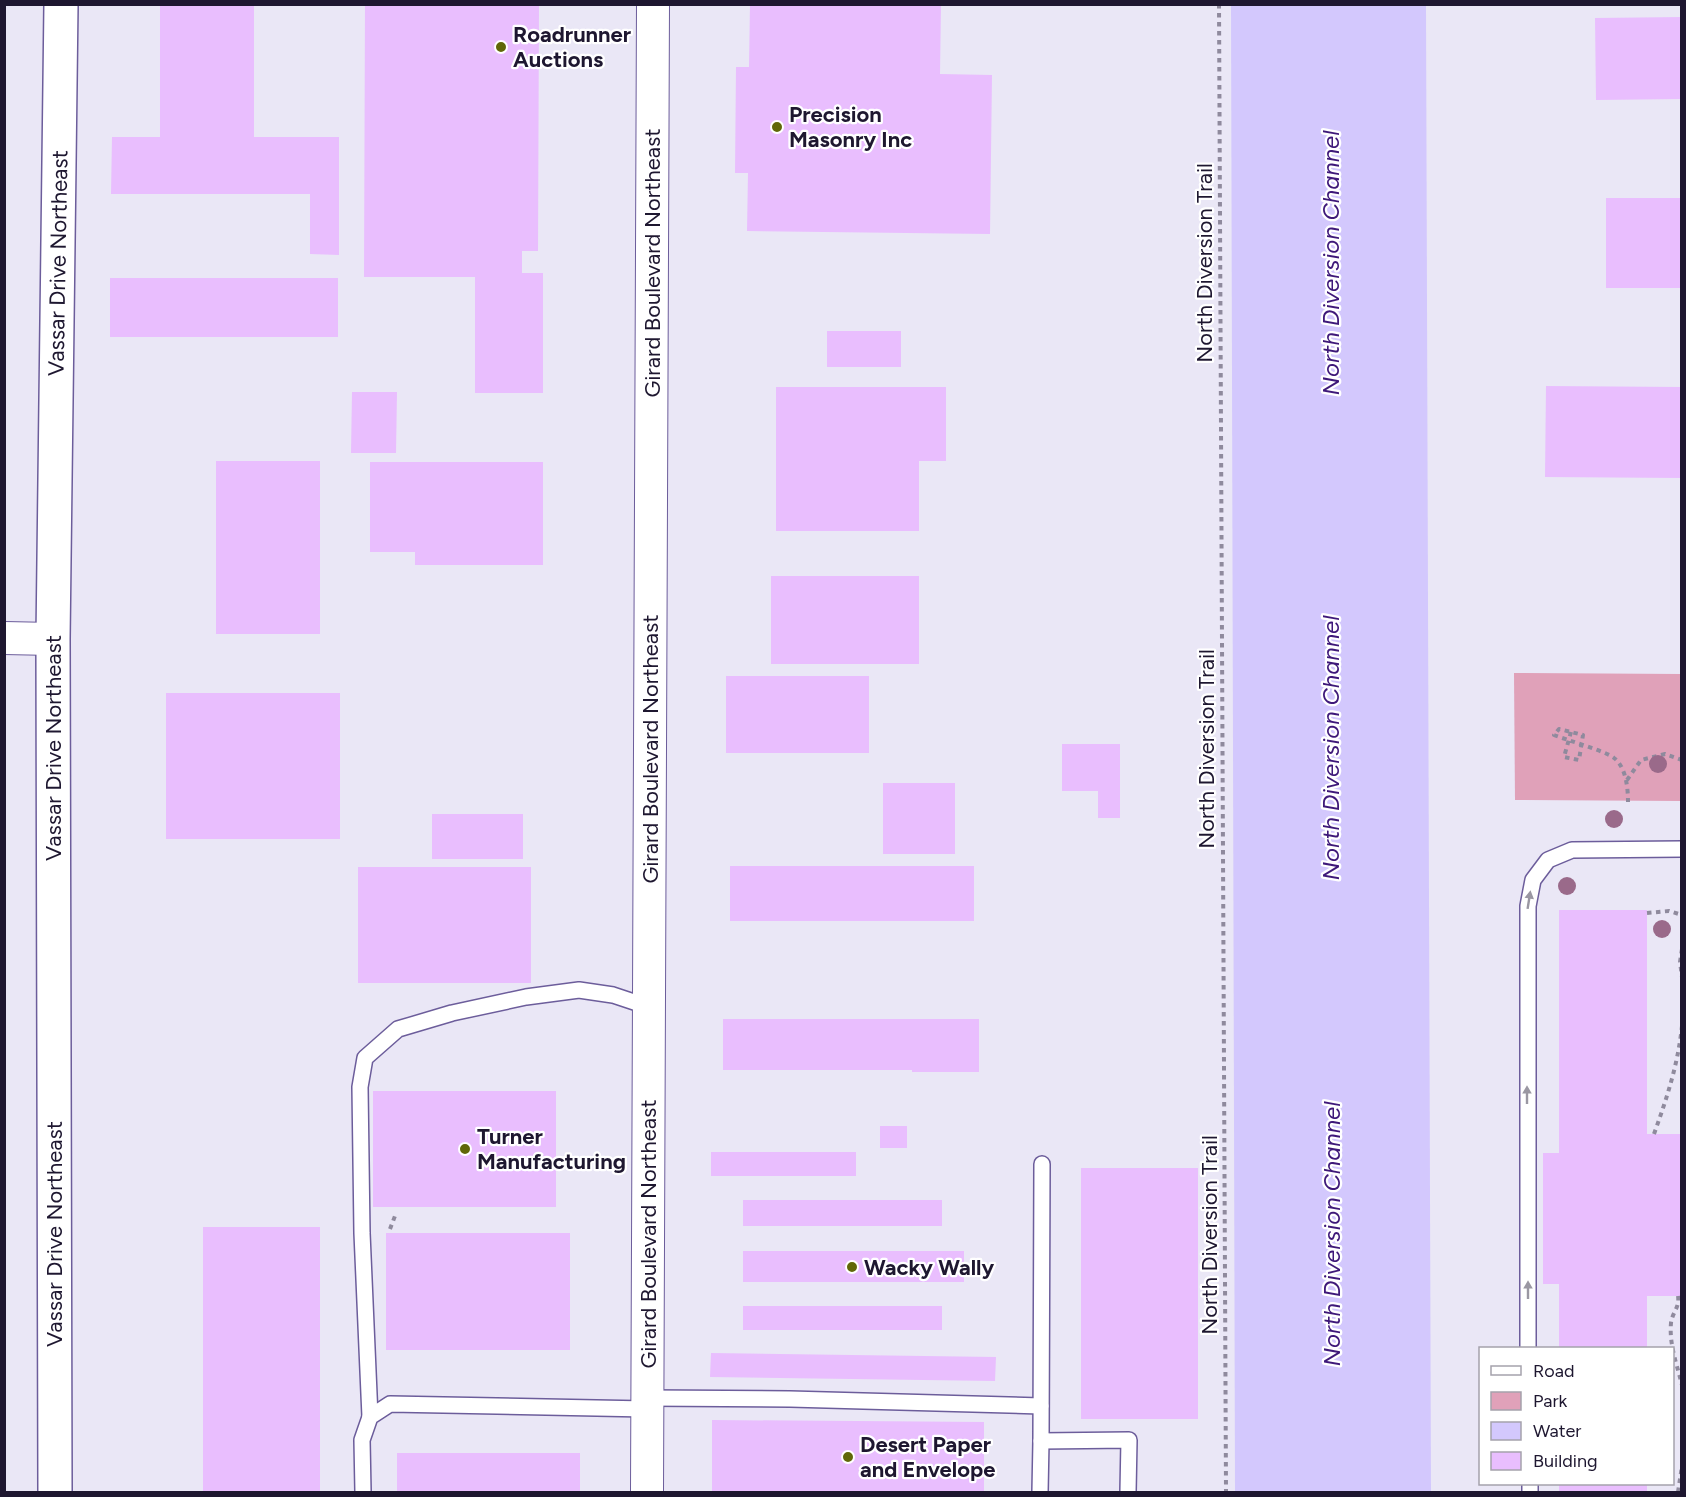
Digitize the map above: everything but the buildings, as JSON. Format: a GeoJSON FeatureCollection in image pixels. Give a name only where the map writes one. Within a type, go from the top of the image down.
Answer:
{"type":"FeatureCollection","features":[{"type":"Feature","properties":{"kind":"street","name":"Vassar Drive Northeast"},"geometry":{"type":"LineString","coordinates":[[55,1492],[52,639],[61,4]]}},
{"type":"Feature","properties":{"kind":"street","name":"Girard Boulevard Northeast"},"geometry":{"type":"LineString","coordinates":[[647,1492],[653,4]]}},
{"type":"Feature","properties":{"kind":"street"},"geometry":{"type":"LineString","coordinates":[[4,638],[52,639]]}},
{"type":"Feature","properties":{"kind":"lane"},"geometry":{"type":"LineString","coordinates":[[1528,1347],[1528,906],[1533,880],[1548,860],[1572,850],[1682,849]]}},
{"type":"Feature","properties":{"kind":"lane"},"geometry":{"type":"LineString","coordinates":[[363,1492],[362,1440],[370,1417],[362,1222],[360,1087],[365,1058],[398,1029],[452,1013],[526,997],[579,990],[613,994],[649,1007]]}},
{"type":"Feature","properties":{"kind":"lane"},"geometry":{"type":"LineString","coordinates":[[1040,1492],[1042,1164]]}},
{"type":"Feature","properties":{"kind":"lane"},"geometry":{"type":"LineString","coordinates":[[370,1417],[390,1404],[648,1404],[790,1399],[1041,1406]]}},
{"type":"Feature","properties":{"kind":"lane"},"geometry":{"type":"LineString","coordinates":[[1041,1441],[1129,1440],[1128,1492]]}},
{"type":"Feature","properties":{"kind":"path","name":"North Diversion Trail"},"geometry":{"type":"LineString","coordinates":[[1219,4],[1226,1492]]}},
{"type":"Feature","properties":{"kind":"path"},"geometry":{"type":"LineString","coordinates":[[1571,732],[1568,741],[1564,757],[1579,760],[1581,745],[1583,735],[1571,732],[1559,729],[1554,735],[1568,741],[1581,745],[1614,758],[1627,780],[1628,802]]}},
{"type":"Feature","properties":{"kind":"path"},"geometry":{"type":"LineString","coordinates":[[1627,780],[1641,760],[1665,754],[1682,760]]}},
{"type":"Feature","properties":{"kind":"path"},"geometry":{"type":"LineString","coordinates":[[1647,913],[1669,911],[1682,915]]}},
{"type":"Feature","properties":{"kind":"path"},"geometry":{"type":"LineString","coordinates":[[1682,949],[1680,962],[1682,977]]}},
{"type":"Feature","properties":{"kind":"path"},"geometry":{"type":"LineString","coordinates":[[1654,1134],[1670,1092],[1682,1026]]}},
{"type":"Feature","properties":{"kind":"path"},"geometry":{"type":"LineString","coordinates":[[390,1229],[396,1216]]}},
{"type":"Feature","properties":{"kind":"path"},"geometry":{"type":"LineString","coordinates":[[1672,1347],[1670,1337],[1671,1320],[1679,1303],[1678,1296]]}},
{"type":"Feature","properties":{"kind":"path"},"geometry":{"type":"LineString","coordinates":[[1674,1353],[1682,1385]]}},
{"type":"Feature","properties":{"kind":"path"},"geometry":{"type":"LineString","coordinates":[[1678,1492],[1682,1466]]}},
{"type":"Feature","properties":{"kind":"green space"},"geometry":{"type":"Polygon","coordinates":[[[1514,673],[1681,674],[1681,801],[1515,800],[1514,673]]]}},
{"type":"Feature","properties":{"kind":"water","name":"North Diversion Channel"},"geometry":{"type":"Polygon","coordinates":[[[1231,5],[1426,5],[1431,1492],[1235,1492],[1231,5]]]}},
{"type":"Feature","properties":{"kind":"place","name":"Roadrunner Auctions"},"geometry":{"type":"Point","coordinates":[501,47]}},
{"type":"Feature","properties":{"kind":"place","name":"Precision Masonry Inc"},"geometry":{"type":"Point","coordinates":[777,127]}},
{"type":"Feature","properties":{"kind":"place","name":"Turner Manufacturing"},"geometry":{"type":"Point","coordinates":[465,1149]}},
{"type":"Feature","properties":{"kind":"place","name":"Wacky Wally"},"geometry":{"type":"Point","coordinates":[852,1267]}},
{"type":"Feature","properties":{"kind":"place","name":"Desert Paper and Envelope"},"geometry":{"type":"Point","coordinates":[848,1457]}}]}
